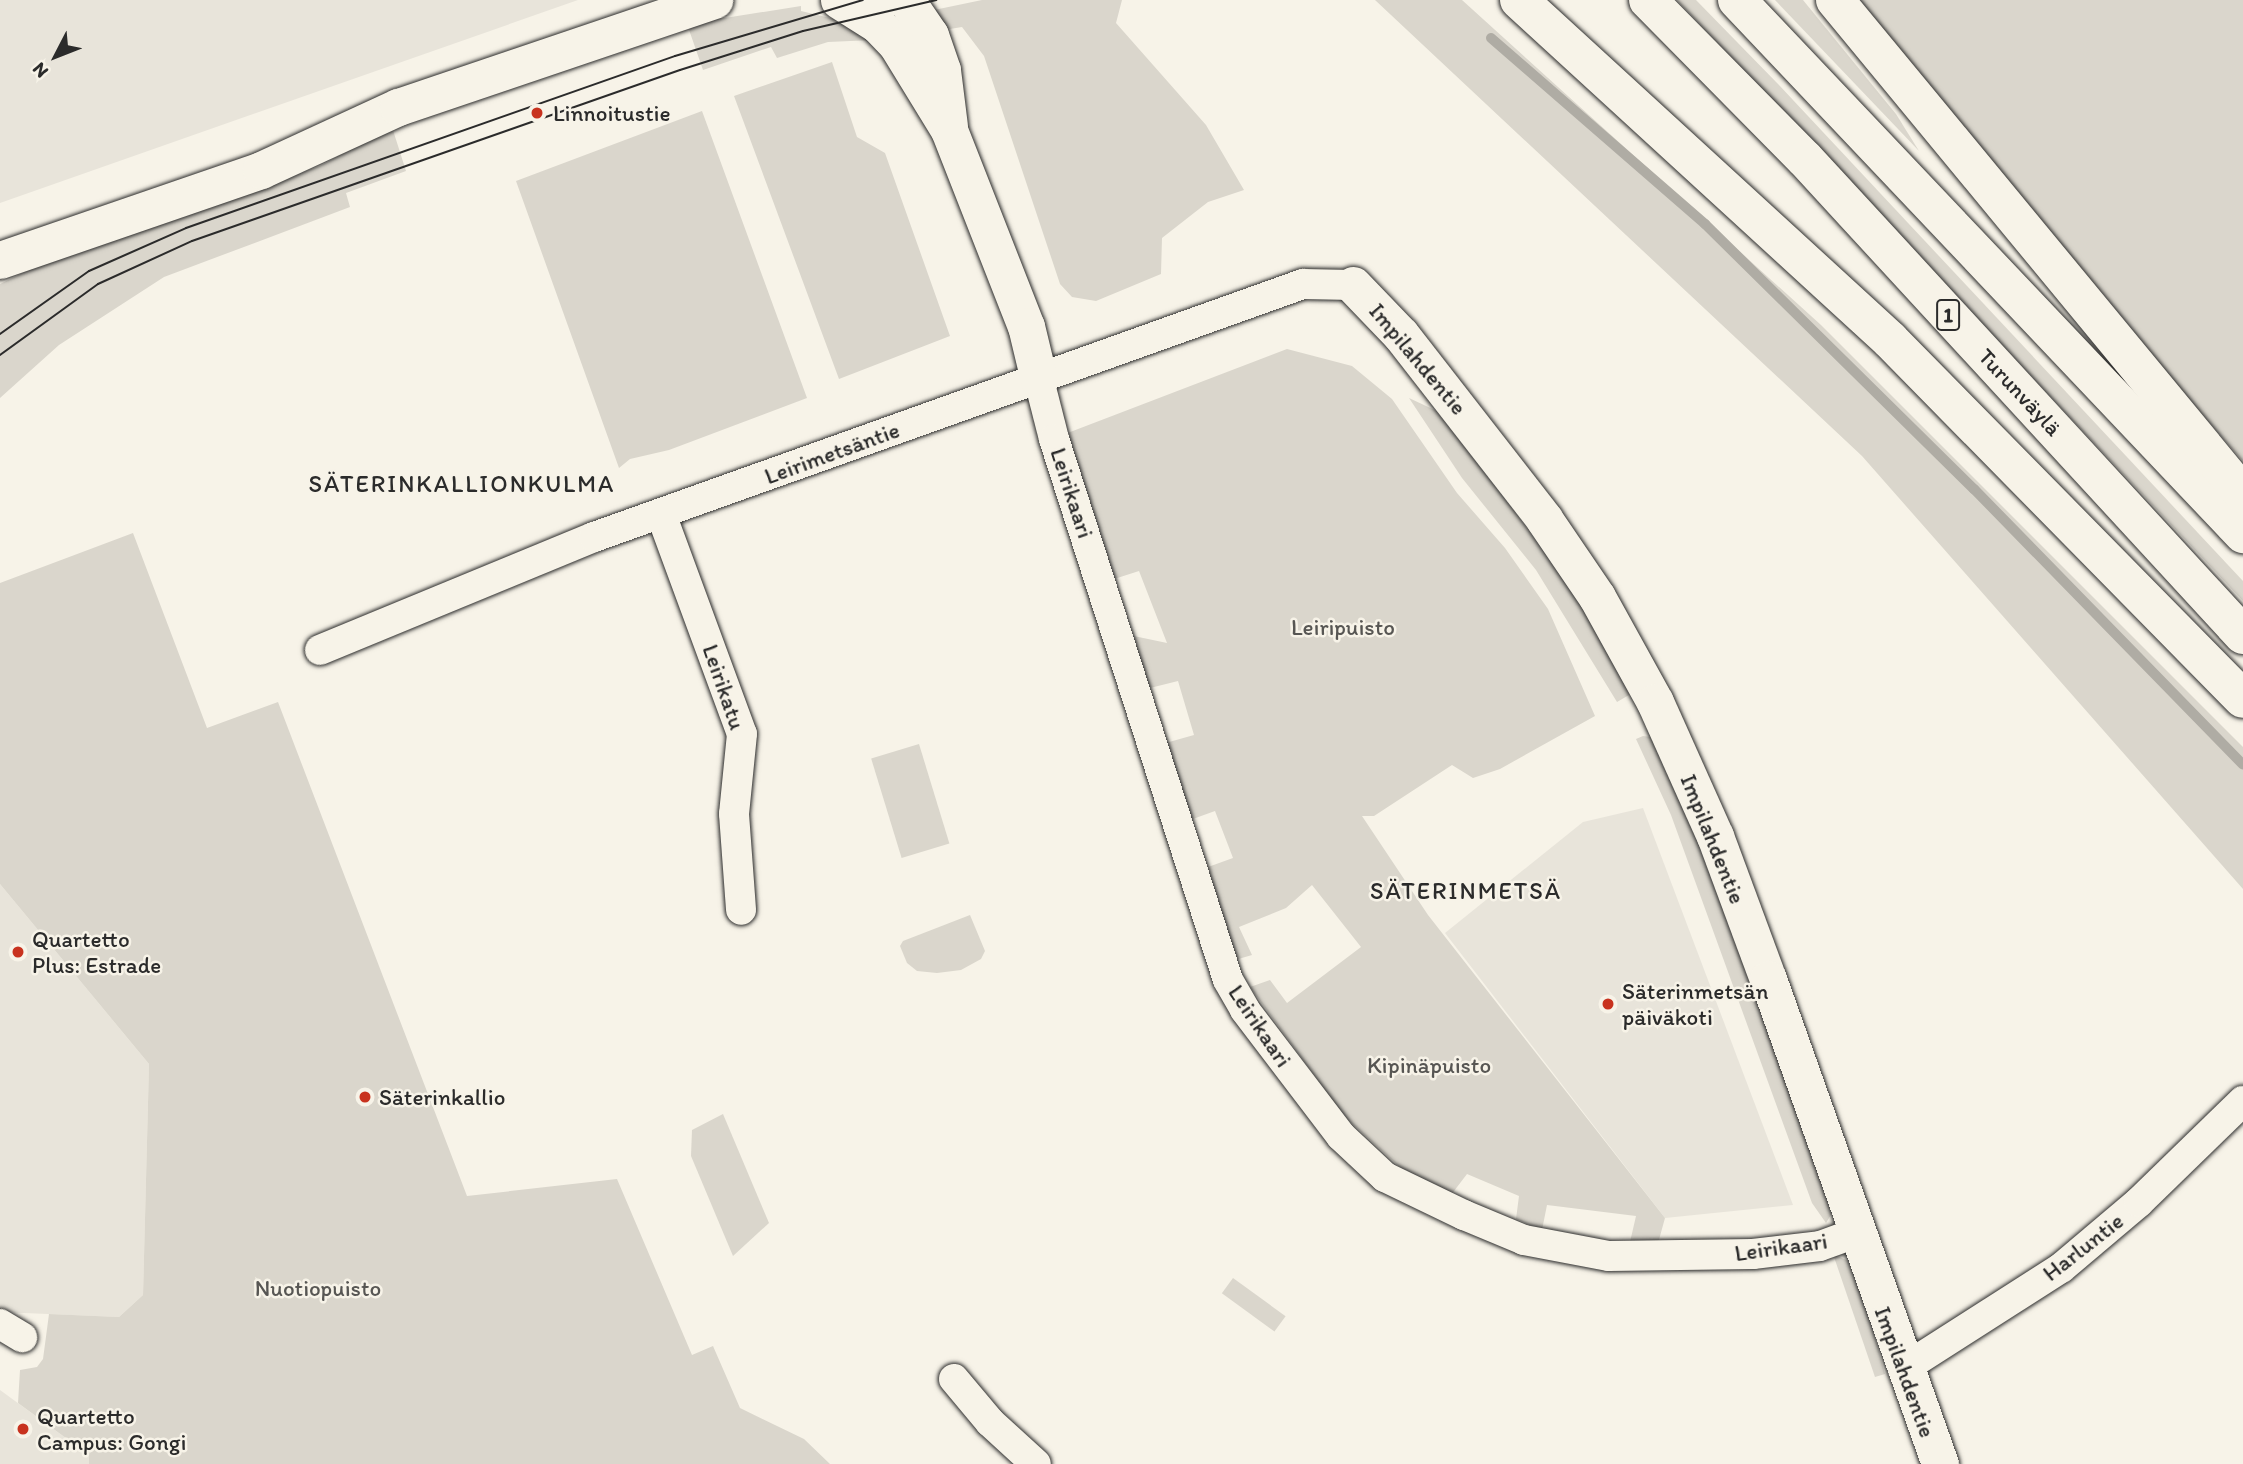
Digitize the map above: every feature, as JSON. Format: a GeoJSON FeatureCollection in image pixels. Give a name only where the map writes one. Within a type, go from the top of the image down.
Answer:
{"type":"FeatureCollection","features":[{"type":"Feature","properties":{"kind":"highway"},"geometry":{"type":"LineString","coordinates":[[1519,0],[1890,340],[2243,699]]}},
{"type":"Feature","properties":{"kind":"highway","name":"Turunväylä"},"geometry":{"type":"LineString","coordinates":[[1648,0],[1805,159],[2243,635]]}},
{"type":"Feature","properties":{"kind":"highway"},"geometry":{"type":"LineString","coordinates":[[1737,0],[2243,534]]}},
{"type":"Feature","properties":{"kind":"highway"},"geometry":{"type":"LineString","coordinates":[[1835,0],[2243,494]]}},
{"type":"Feature","properties":{"kind":"street"},"geometry":{"type":"LineString","coordinates":[[848,4],[892,0]]}},
{"type":"Feature","properties":{"kind":"street"},"geometry":{"type":"LineString","coordinates":[[906,0],[930,35],[942,70],[949,130]]}},
{"type":"Feature","properties":{"kind":"street"},"geometry":{"type":"LineString","coordinates":[[0,260],[261,170],[398,107],[704,1]]}},
{"type":"Feature","properties":{"kind":"street"},"geometry":{"type":"LineString","coordinates":[[848,4],[897,45],[949,130],[1026,326],[1039,380]]}},
{"type":"Feature","properties":{"kind":"street","name":"Leirimetsäntie"},"geometry":{"type":"LineString","coordinates":[[320,650],[594,537],[1303,284],[1353,285]]}},
{"type":"Feature","properties":{"kind":"street","name":"Impilahdentie"},"geometry":{"type":"LineString","coordinates":[[1353,285],[1401,335],[1544,519],[1597,597],[1655,702],[1729,875],[1903,1369],[1940,1464]]}},
{"type":"Feature","properties":{"kind":"street","name":"Leirikaari"},"geometry":{"type":"LineString","coordinates":[[1039,380],[1054,439],[1228,980],[1245,1010],[1341,1136],[1385,1177],[1524,1240],[1609,1256],[1753,1254],[1820,1246],[1856,1233]]}},
{"type":"Feature","properties":{"kind":"street","name":"Leirikatu"},"geometry":{"type":"LineString","coordinates":[[661,514],[742,734],[734,814],[741,910]]}},
{"type":"Feature","properties":{"kind":"street","name":"Harluntie"},"geometry":{"type":"LineString","coordinates":[[1903,1369],[2061,1268],[2139,1202],[2243,1101]]}},
{"type":"Feature","properties":{"kind":"street"},"geometry":{"type":"LineString","coordinates":[[954,1379],[990,1422],[1036,1464]]}},
{"type":"Feature","properties":{"kind":"shaded area"},"geometry":{"type":"Polygon","coordinates":[[[0,0],[578,0],[0,203],[0,0]]]}},
{"type":"Feature","properties":{"kind":"shaded area","name":"Säterinmetsän päiväkoti"},"geometry":{"type":"Polygon","coordinates":[[[1643,808],[1793,1205],[1665,1218],[1445,933],[1583,822],[1643,808]]]}},
{"type":"Feature","properties":{"kind":"shaded area"},"geometry":{"type":"Polygon","coordinates":[[[0,884],[149,1064],[143,1295],[119,1317],[0,1312],[0,884]]]}},
{"type":"Feature","properties":{"kind":"shaded area","name":"Quartetto Campus: Gongi"},"geometry":{"type":"Polygon","coordinates":[[[0,1390],[89,1455],[89,1464],[0,1464],[0,1390]]]}},
{"type":"Feature","properties":{"kind":"green space"},"geometry":{"type":"Polygon","coordinates":[[[982,0],[1122,0],[1116,23],[1206,125],[1244,190],[1208,202],[1162,238],[1161,274],[1096,301],[1072,297],[1060,284],[984,56],[962,27],[938,31],[934,10],[982,0]]]}},
{"type":"Feature","properties":{"kind":"green space"},"geometry":{"type":"Polygon","coordinates":[[[1375,0],[1462,0],[1821,325],[2243,747],[2243,889],[1862,456],[1375,0]]]}},
{"type":"Feature","properties":{"kind":"green space"},"geometry":{"type":"Polygon","coordinates":[[[1677,0],[1696,0],[1779,85],[2243,581],[2243,601],[1677,0]]]}},
{"type":"Feature","properties":{"kind":"green space"},"geometry":{"type":"Polygon","coordinates":[[[1775,0],[1803,0],[1896,114],[1919,151],[1775,0]]]}},
{"type":"Feature","properties":{"kind":"green space"},"geometry":{"type":"Polygon","coordinates":[[[1860,0],[2243,0],[2243,461],[2070,265],[1860,0]]]}},
{"type":"Feature","properties":{"kind":"green space"},"geometry":{"type":"Polygon","coordinates":[[[801,6],[801,11],[838,20],[873,40],[828,42],[777,58],[771,47],[703,70],[687,24],[801,6]]]}},
{"type":"Feature","properties":{"kind":"green space"},"geometry":{"type":"Polygon","coordinates":[[[832,62],[857,137],[885,153],[950,336],[839,379],[734,96],[832,62]]]}},
{"type":"Feature","properties":{"kind":"green space"},"geometry":{"type":"Polygon","coordinates":[[[702,111],[807,398],[669,450],[630,459],[619,468],[516,181],[702,111]]]}},
{"type":"Feature","properties":{"kind":"green space"},"geometry":{"type":"Polygon","coordinates":[[[392,127],[406,171],[346,193],[350,207],[164,277],[59,345],[0,398],[0,284],[31,269],[320,166],[392,127]]]}},
{"type":"Feature","properties":{"kind":"green space","name":"Leiripuisto"},"geometry":{"type":"Polygon","coordinates":[[[1287,349],[1352,366],[1392,399],[1457,493],[1505,548],[1548,609],[1595,716],[1500,769],[1473,778],[1452,765],[1374,816],[1362,816],[1428,915],[1665,1218],[1657,1247],[1630,1242],[1636,1216],[1547,1205],[1542,1230],[1516,1219],[1519,1196],[1467,1174],[1451,1195],[1402,1169],[1344,1116],[1250,987],[1270,980],[1287,1003],[1361,947],[1312,885],[1286,908],[1239,927],[1252,955],[1235,960],[1223,934],[1208,867],[1233,858],[1215,811],[1190,820],[1162,744],[1194,735],[1178,681],[1146,689],[1129,635],[1167,643],[1139,571],[1111,580],[1065,434],[1287,349]]]}},
{"type":"Feature","properties":{"kind":"green space"},"geometry":{"type":"Polygon","coordinates":[[[1409,398],[1441,413],[1510,505],[1567,583],[1631,688],[1629,695],[1617,702],[1536,570],[1462,478],[1409,398]]]}},
{"type":"Feature","properties":{"kind":"green space","name":"Nuotiopuisto"},"geometry":{"type":"Polygon","coordinates":[[[133,533],[207,728],[278,702],[467,1196],[617,1179],[692,1355],[713,1346],[740,1408],[804,1439],[830,1464],[89,1464],[89,1455],[18,1403],[20,1370],[37,1367],[43,1359],[49,1314],[119,1317],[143,1295],[149,1064],[0,884],[0,583],[133,533]]]}},
{"type":"Feature","properties":{"kind":"green space"},"geometry":{"type":"Polygon","coordinates":[[[1643,736],[1658,738],[1690,812],[1835,1208],[1826,1223],[1812,1203],[1671,815],[1636,739],[1643,736]]]}},
{"type":"Feature","properties":{"kind":"green space"},"geometry":{"type":"Polygon","coordinates":[[[919,744],[949,843],[902,858],[871,759],[919,744]]]}},
{"type":"Feature","properties":{"kind":"green space"},"geometry":{"type":"Polygon","coordinates":[[[970,915],[985,951],[981,959],[961,970],[937,973],[917,971],[907,963],[900,946],[903,941],[970,915]]]}},
{"type":"Feature","properties":{"kind":"green space"},"geometry":{"type":"Polygon","coordinates":[[[723,1114],[769,1223],[733,1256],[691,1156],[692,1130],[723,1114]]]}},
{"type":"Feature","properties":{"kind":"green space"},"geometry":{"type":"Polygon","coordinates":[[[1833,1254],[1855,1264],[1885,1374],[1875,1377],[1833,1254]]]}},
{"type":"Feature","properties":{"kind":"green space"},"geometry":{"type":"Polygon","coordinates":[[[1233,1278],[1286,1316],[1274,1332],[1222,1293],[1233,1278]]]}},
{"type":"Feature","properties":{"kind":"waterway"},"geometry":{"type":"LineString","coordinates":[[1491,38],[1705,224],[1974,489],[2243,765]]}},
{"type":"Feature","properties":{"kind":"tram line"},"geometry":{"type":"LineString","coordinates":[[0,334],[89,271],[186,228],[675,56],[863,0]]}},
{"type":"Feature","properties":{"kind":"tram line"},"geometry":{"type":"LineString","coordinates":[[0,355],[98,284],[192,241],[680,70],[803,31],[936,0]]}},
{"type":"Feature","properties":{"kind":"place","name":"Linnoitustie"},"geometry":{"type":"Point","coordinates":[537,113]}},
{"type":"Feature","properties":{"kind":"place","name":"Quartetto Plus: Estrade"},"geometry":{"type":"Point","coordinates":[18,952]}},
{"type":"Feature","properties":{"kind":"place","name":"Säterinmetsän päiväkoti"},"geometry":{"type":"Point","coordinates":[1608,1004]}},
{"type":"Feature","properties":{"kind":"place","name":"Säterinkallio"},"geometry":{"type":"Point","coordinates":[365,1097]}},
{"type":"Feature","properties":{"kind":"place","name":"Quartetto Campus: Gongi"},"geometry":{"type":"Point","coordinates":[23,1429]}},
{"type":"Feature","properties":{"kind":"district","name":"SÄTERINKALLIONKULMA"},"geometry":{"type":"Point","coordinates":[462,484]}},
{"type":"Feature","properties":{"kind":"district","name":"SÄTERINMETSÄ"},"geometry":{"type":"Point","coordinates":[1466,891]}},
{"type":"Feature","properties":{"kind":"park label","name":"Kipinäpuisto"},"geometry":{"type":"Point","coordinates":[1429,1065]}}]}
